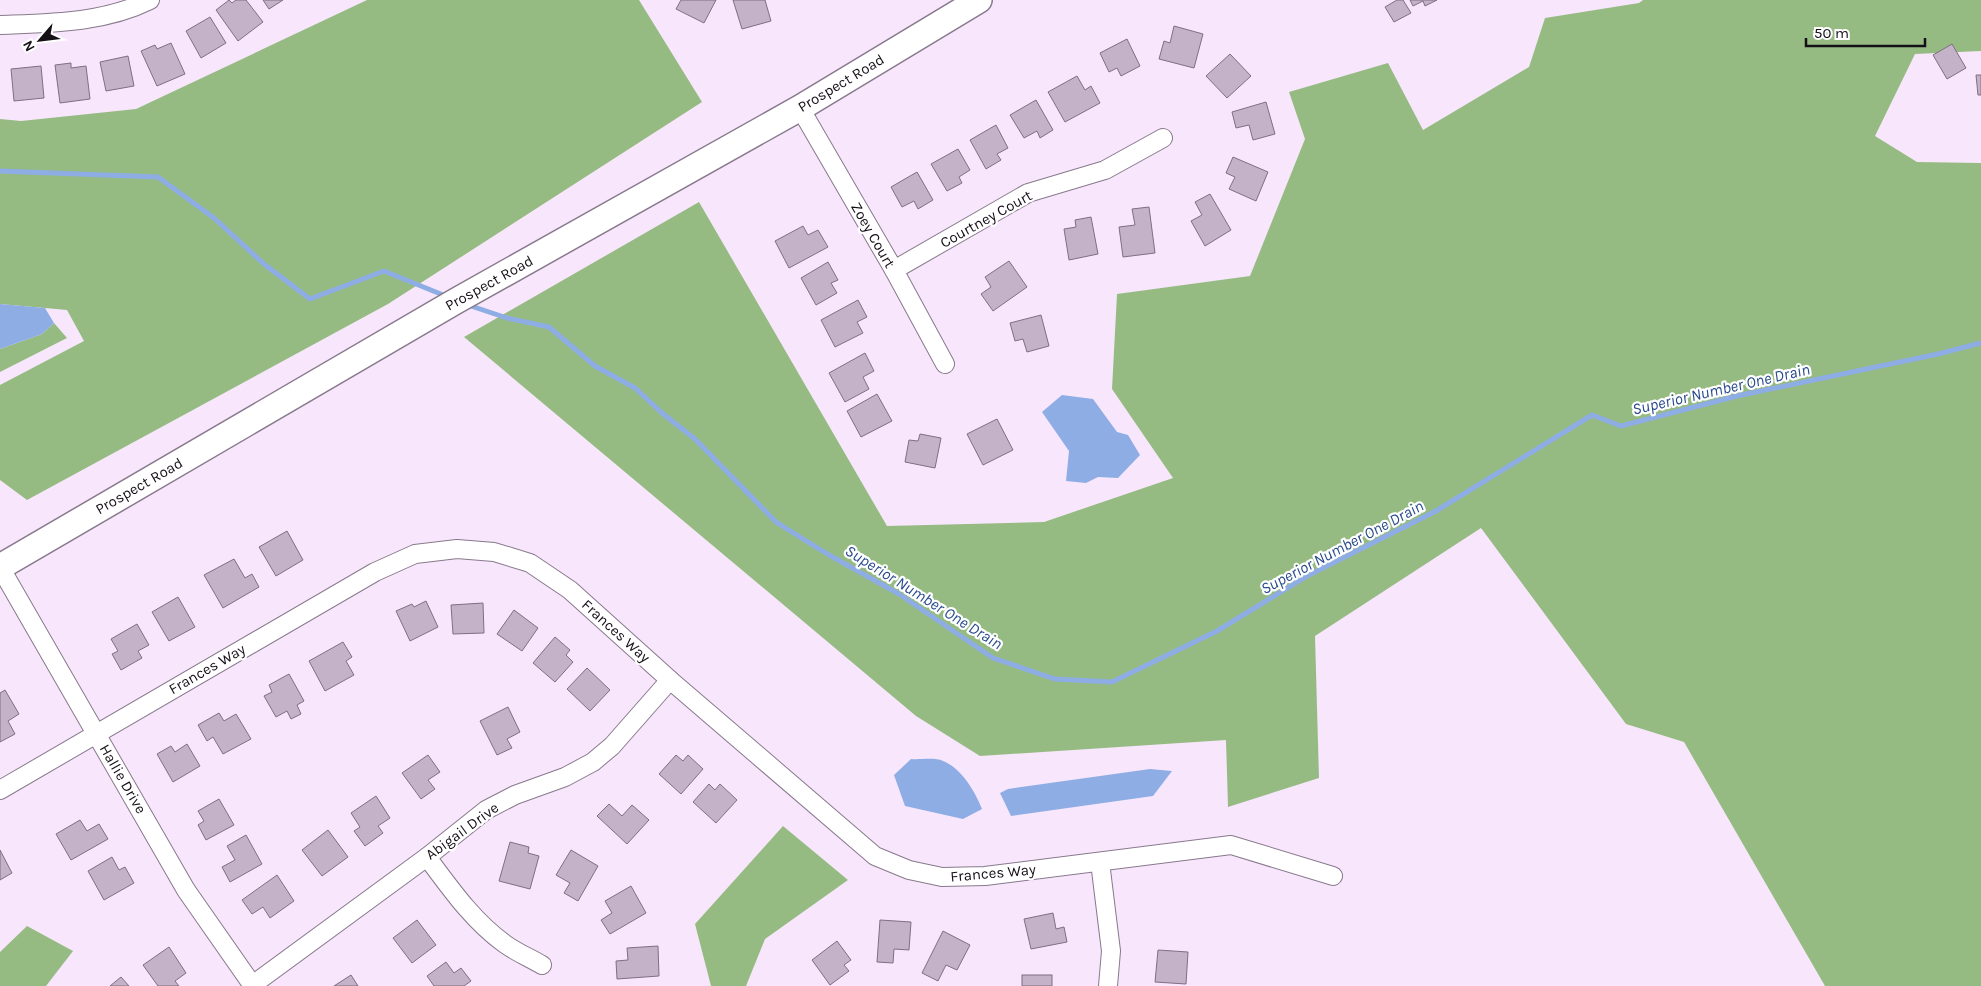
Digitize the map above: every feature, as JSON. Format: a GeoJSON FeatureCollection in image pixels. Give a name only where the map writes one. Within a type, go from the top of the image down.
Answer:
{"type":"FeatureCollection","features":[{"type":"Feature","properties":{"kind":"main road","name":"Prospect Road"},"geometry":{"type":"LineString","coordinates":[[0,567],[456,301],[800,108],[979,0]]}},
{"type":"Feature","properties":{"kind":"street"},"geometry":{"type":"LineString","coordinates":[[0,25],[56,23],[92,18],[134,8],[150,0]]}},
{"type":"Feature","properties":{"kind":"street","name":"Zoey Court"},"geometry":{"type":"LineString","coordinates":[[800,108],[894,270],[945,364]]}},
{"type":"Feature","properties":{"kind":"street","name":"Courtney Court"},"geometry":{"type":"LineString","coordinates":[[894,270],[1028,193],[1105,170],[1163,138]]}},
{"type":"Feature","properties":{"kind":"street","name":"Frances Way"},"geometry":{"type":"LineString","coordinates":[[0,790],[374,572],[415,554],[457,548],[494,552],[530,563],[570,590],[670,680],[875,856],[909,870],[942,877],[985,876],[1231,845],[1333,876]]}},
{"type":"Feature","properties":{"kind":"street","name":"Hallie Drive"},"geometry":{"type":"LineString","coordinates":[[0,567],[186,890],[252,986]]}},
{"type":"Feature","properties":{"kind":"street","name":"Abigail Drive"},"geometry":{"type":"LineString","coordinates":[[252,986],[486,810],[515,795],[565,777],[593,762],[612,746],[670,680]]}},
{"type":"Feature","properties":{"kind":"street"},"geometry":{"type":"LineString","coordinates":[[427,856],[458,898],[484,927],[506,945],[542,965]]}},
{"type":"Feature","properties":{"kind":"street"},"geometry":{"type":"LineString","coordinates":[[1100,862],[1111,951],[1108,986]]}},
{"type":"Feature","properties":{"kind":"green space"},"geometry":{"type":"Polygon","coordinates":[[[367,0],[639,0],[702,102],[388,304],[27,500],[0,480],[0,385],[84,341],[67,310],[0,304],[0,119],[21,121],[136,109],[367,0]]]}},
{"type":"Feature","properties":{"kind":"green space"},"geometry":{"type":"Polygon","coordinates":[[[1643,0],[1981,0],[1981,51],[1915,54],[1875,136],[1917,162],[1981,163],[1981,986],[1825,986],[1684,742],[1626,724],[1481,528],[1315,636],[1319,778],[1228,807],[1226,740],[980,756],[916,716],[464,337],[699,202],[887,526],[1044,522],[1173,478],[1112,389],[1117,294],[1250,276],[1305,139],[1289,92],[1388,63],[1423,130],[1529,67],[1545,18],[1639,3],[1643,0]]]}},
{"type":"Feature","properties":{"kind":"green space"},"geometry":{"type":"Polygon","coordinates":[[[54,323],[67,338],[0,372],[0,349],[42,334],[54,323]]]}},
{"type":"Feature","properties":{"kind":"green space"},"geometry":{"type":"Polygon","coordinates":[[[783,826],[848,880],[765,939],[746,986],[711,986],[695,924],[783,826]]]}},
{"type":"Feature","properties":{"kind":"green space"},"geometry":{"type":"Polygon","coordinates":[[[27,926],[73,951],[46,986],[0,986],[0,952],[27,926]]]}},
{"type":"Feature","properties":{"kind":"water"},"geometry":{"type":"Polygon","coordinates":[[[0,304],[45,308],[54,323],[42,334],[0,349],[0,304]]]}},
{"type":"Feature","properties":{"kind":"water"},"geometry":{"type":"Polygon","coordinates":[[[1062,395],[1093,399],[1117,432],[1128,435],[1140,455],[1118,478],[1098,477],[1086,483],[1066,481],[1069,451],[1042,412],[1062,395]]]}},
{"type":"Feature","properties":{"kind":"water"},"geometry":{"type":"Polygon","coordinates":[[[911,759],[936,759],[950,764],[967,781],[982,809],[963,819],[905,806],[894,775],[911,759]]]}},
{"type":"Feature","properties":{"kind":"water"},"geometry":{"type":"Polygon","coordinates":[[[1150,769],[1172,771],[1153,796],[1011,816],[1000,793],[1008,789],[1150,769]]]}},
{"type":"Feature","properties":{"kind":"building"},"geometry":{"type":"Polygon","coordinates":[[[229,0],[232,3],[236,0],[246,0],[263,22],[238,41],[216,10],[229,0]]]}},
{"type":"Feature","properties":{"kind":"building"},"geometry":{"type":"Polygon","coordinates":[[[263,0],[283,0],[269,9],[263,0]]]}},
{"type":"Feature","properties":{"kind":"building"},"geometry":{"type":"Polygon","coordinates":[[[681,0],[716,0],[704,23],[676,9],[681,0]]]}},
{"type":"Feature","properties":{"kind":"building"},"geometry":{"type":"Polygon","coordinates":[[[733,0],[765,0],[771,21],[742,29],[733,0]]]}},
{"type":"Feature","properties":{"kind":"building"},"geometry":{"type":"Polygon","coordinates":[[[1397,0],[1403,0],[1411,13],[1394,22],[1385,7],[1397,0]]]}},
{"type":"Feature","properties":{"kind":"building"},"geometry":{"type":"Polygon","coordinates":[[[1410,0],[1437,0],[1425,6],[1423,1],[1413,6],[1410,0]]]}},
{"type":"Feature","properties":{"kind":"building"},"geometry":{"type":"Polygon","coordinates":[[[210,17],[226,43],[201,58],[186,31],[210,17]]]}},
{"type":"Feature","properties":{"kind":"building"},"geometry":{"type":"Polygon","coordinates":[[[1174,26],[1203,34],[1194,68],[1159,59],[1164,41],[1170,43],[1174,26]]]}},
{"type":"Feature","properties":{"kind":"building"},"geometry":{"type":"Polygon","coordinates":[[[1127,39],[1140,66],[1121,76],[1117,68],[1109,72],[1100,53],[1127,39]]]}},
{"type":"Feature","properties":{"kind":"building"},"geometry":{"type":"Polygon","coordinates":[[[171,43],[185,74],[157,86],[141,51],[155,45],[157,49],[171,43]]]}},
{"type":"Feature","properties":{"kind":"building"},"geometry":{"type":"Polygon","coordinates":[[[1952,44],[1966,68],[1947,79],[1933,55],[1952,44]]]}},
{"type":"Feature","properties":{"kind":"building"},"geometry":{"type":"Polygon","coordinates":[[[1230,54],[1251,76],[1227,98],[1206,76],[1230,54]]]}},
{"type":"Feature","properties":{"kind":"building"},"geometry":{"type":"Polygon","coordinates":[[[128,56],[134,86],[106,91],[100,62],[128,56]]]}},
{"type":"Feature","properties":{"kind":"building"},"geometry":{"type":"Polygon","coordinates":[[[71,63],[71,68],[86,66],[90,99],[60,103],[55,65],[71,63]]]}},
{"type":"Feature","properties":{"kind":"building"},"geometry":{"type":"Polygon","coordinates":[[[41,66],[44,98],[14,101],[11,69],[41,66]]]}},
{"type":"Feature","properties":{"kind":"building"},"geometry":{"type":"Polygon","coordinates":[[[1976,75],[1981,75],[1981,95],[1978,95],[1976,75]]]}},
{"type":"Feature","properties":{"kind":"building"},"geometry":{"type":"Polygon","coordinates":[[[1077,76],[1085,90],[1091,86],[1100,103],[1065,122],[1048,92],[1077,76]]]}},
{"type":"Feature","properties":{"kind":"building"},"geometry":{"type":"Polygon","coordinates":[[[1036,100],[1053,130],[1040,138],[1037,131],[1024,138],[1010,115],[1036,100]]]}},
{"type":"Feature","properties":{"kind":"building"},"geometry":{"type":"Polygon","coordinates":[[[1266,102],[1275,134],[1253,140],[1249,125],[1236,128],[1232,112],[1266,102]]]}},
{"type":"Feature","properties":{"kind":"building"},"geometry":{"type":"Polygon","coordinates":[[[996,125],[1008,148],[997,154],[1001,160],[986,169],[970,140],[996,125]]]}},
{"type":"Feature","properties":{"kind":"building"},"geometry":{"type":"Polygon","coordinates":[[[958,149],[970,170],[959,177],[962,183],[947,191],[931,164],[958,149]]]}},
{"type":"Feature","properties":{"kind":"building"},"geometry":{"type":"Polygon","coordinates":[[[1233,157],[1268,172],[1256,201],[1229,189],[1235,177],[1226,173],[1233,157]]]}},
{"type":"Feature","properties":{"kind":"building"},"geometry":{"type":"Polygon","coordinates":[[[917,172],[933,200],[918,209],[914,201],[902,207],[891,187],[917,172]]]}},
{"type":"Feature","properties":{"kind":"building"},"geometry":{"type":"Polygon","coordinates":[[[1210,194],[1231,230],[1205,246],[1191,221],[1202,215],[1195,202],[1210,194]]]}},
{"type":"Feature","properties":{"kind":"building"},"geometry":{"type":"Polygon","coordinates":[[[1149,207],[1155,253],[1123,257],[1119,227],[1135,225],[1132,209],[1149,207]]]}},
{"type":"Feature","properties":{"kind":"building"},"geometry":{"type":"Polygon","coordinates":[[[1091,217],[1098,254],[1069,260],[1064,229],[1076,227],[1075,220],[1091,217]]]}},
{"type":"Feature","properties":{"kind":"building"},"geometry":{"type":"Polygon","coordinates":[[[803,226],[808,235],[818,230],[828,247],[789,268],[775,241],[803,226]]]}},
{"type":"Feature","properties":{"kind":"building"},"geometry":{"type":"Polygon","coordinates":[[[1009,261],[1027,287],[993,311],[981,294],[991,287],[985,277],[1009,261]]]}},
{"type":"Feature","properties":{"kind":"building"},"geometry":{"type":"Polygon","coordinates":[[[828,262],[838,280],[831,283],[837,293],[816,305],[801,278],[828,262]]]}},
{"type":"Feature","properties":{"kind":"building"},"geometry":{"type":"Polygon","coordinates":[[[858,300],[867,317],[857,322],[863,333],[835,347],[821,320],[858,300]]]}},
{"type":"Feature","properties":{"kind":"building"},"geometry":{"type":"Polygon","coordinates":[[[1041,315],[1049,346],[1027,352],[1023,339],[1015,341],[1010,323],[1041,315]]]}},
{"type":"Feature","properties":{"kind":"building"},"geometry":{"type":"Polygon","coordinates":[[[865,353],[874,371],[863,377],[869,389],[845,402],[829,373],[865,353]]]}},
{"type":"Feature","properties":{"kind":"building"},"geometry":{"type":"Polygon","coordinates":[[[877,394],[892,421],[861,437],[847,411],[877,394]]]}},
{"type":"Feature","properties":{"kind":"building"},"geometry":{"type":"Polygon","coordinates":[[[997,419],[1013,450],[983,465],[967,434],[997,419]]]}},
{"type":"Feature","properties":{"kind":"building"},"geometry":{"type":"Polygon","coordinates":[[[920,434],[941,438],[935,468],[905,462],[909,440],[918,441],[920,434]]]}},
{"type":"Feature","properties":{"kind":"building"},"geometry":{"type":"Polygon","coordinates":[[[287,531],[303,560],[276,576],[259,547],[287,531]]]}},
{"type":"Feature","properties":{"kind":"building"},"geometry":{"type":"Polygon","coordinates":[[[234,559],[245,578],[252,574],[259,587],[223,608],[204,575],[234,559]]]}},
{"type":"Feature","properties":{"kind":"building"},"geometry":{"type":"Polygon","coordinates":[[[178,597],[195,627],[169,641],[152,612],[178,597]]]}},
{"type":"Feature","properties":{"kind":"building"},"geometry":{"type":"Polygon","coordinates":[[[426,601],[438,627],[410,641],[396,611],[412,604],[414,607],[426,601]]]}},
{"type":"Feature","properties":{"kind":"building"},"geometry":{"type":"Polygon","coordinates":[[[483,603],[484,633],[453,634],[451,605],[483,603]]]}},
{"type":"Feature","properties":{"kind":"building"},"geometry":{"type":"Polygon","coordinates":[[[514,610],[538,628],[522,651],[497,634],[514,610]]]}},
{"type":"Feature","properties":{"kind":"building"},"geometry":{"type":"Polygon","coordinates":[[[137,624],[149,645],[138,651],[142,658],[121,670],[112,654],[118,651],[111,639],[137,624]]]}},
{"type":"Feature","properties":{"kind":"building"},"geometry":{"type":"Polygon","coordinates":[[[555,637],[570,650],[566,655],[573,662],[555,682],[533,663],[555,637]]]}},
{"type":"Feature","properties":{"kind":"building"},"geometry":{"type":"Polygon","coordinates":[[[343,642],[352,657],[346,661],[354,675],[325,691],[309,661],[343,642]]]}},
{"type":"Feature","properties":{"kind":"building"},"geometry":{"type":"Polygon","coordinates":[[[587,668],[610,690],[590,711],[567,689],[587,668]]]}},
{"type":"Feature","properties":{"kind":"building"},"geometry":{"type":"Polygon","coordinates":[[[289,674],[304,701],[297,705],[301,714],[291,719],[287,711],[276,717],[264,696],[272,692],[269,685],[289,674]]]}},
{"type":"Feature","properties":{"kind":"building"},"geometry":{"type":"Polygon","coordinates":[[[5,690],[19,714],[8,721],[15,734],[0,742],[0,693],[5,690]]]}},
{"type":"Feature","properties":{"kind":"building"},"geometry":{"type":"Polygon","coordinates":[[[508,707],[520,732],[507,739],[512,748],[497,755],[480,721],[508,707]]]}},
{"type":"Feature","properties":{"kind":"building"},"geometry":{"type":"Polygon","coordinates":[[[219,713],[224,721],[236,714],[251,739],[223,754],[213,737],[207,741],[198,725],[219,713]]]}},
{"type":"Feature","properties":{"kind":"building"},"geometry":{"type":"Polygon","coordinates":[[[187,744],[200,766],[173,782],[157,754],[171,746],[175,752],[187,744]]]}},
{"type":"Feature","properties":{"kind":"building"},"geometry":{"type":"Polygon","coordinates":[[[428,755],[440,772],[428,780],[435,789],[421,799],[402,773],[428,755]]]}},
{"type":"Feature","properties":{"kind":"building"},"geometry":{"type":"Polygon","coordinates":[[[676,755],[683,761],[688,755],[703,769],[681,794],[659,774],[676,755]]]}},
{"type":"Feature","properties":{"kind":"building"},"geometry":{"type":"Polygon","coordinates":[[[709,784],[715,790],[720,784],[737,800],[716,823],[693,802],[709,784]]]}},
{"type":"Feature","properties":{"kind":"building"},"geometry":{"type":"Polygon","coordinates":[[[376,796],[390,818],[378,826],[383,833],[365,846],[354,831],[360,827],[351,813],[376,796]]]}},
{"type":"Feature","properties":{"kind":"building"},"geometry":{"type":"Polygon","coordinates":[[[219,799],[234,825],[206,840],[198,825],[204,821],[198,811],[219,799]]]}},
{"type":"Feature","properties":{"kind":"building"},"geometry":{"type":"Polygon","coordinates":[[[609,804],[622,816],[632,805],[649,820],[627,844],[597,816],[609,804]]]}},
{"type":"Feature","properties":{"kind":"building"},"geometry":{"type":"Polygon","coordinates":[[[80,820],[87,831],[99,824],[108,839],[71,860],[56,834],[80,820]]]}},
{"type":"Feature","properties":{"kind":"building"},"geometry":{"type":"Polygon","coordinates":[[[328,830],[348,857],[322,876],[302,850],[328,830]]]}},
{"type":"Feature","properties":{"kind":"building"},"geometry":{"type":"Polygon","coordinates":[[[246,835],[262,864],[230,882],[222,867],[235,860],[227,846],[246,835]]]}},
{"type":"Feature","properties":{"kind":"building"},"geometry":{"type":"Polygon","coordinates":[[[510,842],[529,847],[528,853],[539,856],[530,889],[499,881],[510,842]]]}},
{"type":"Feature","properties":{"kind":"building"},"geometry":{"type":"Polygon","coordinates":[[[0,850],[12,873],[0,880],[0,850]]]}},
{"type":"Feature","properties":{"kind":"building"},"geometry":{"type":"Polygon","coordinates":[[[571,850],[598,866],[578,901],[564,893],[570,883],[556,875],[571,850]]]}},
{"type":"Feature","properties":{"kind":"building"},"geometry":{"type":"Polygon","coordinates":[[[112,857],[119,870],[125,867],[134,883],[104,900],[88,871],[112,857]]]}},
{"type":"Feature","properties":{"kind":"building"},"geometry":{"type":"Polygon","coordinates":[[[277,875],[294,901],[270,918],[263,907],[252,914],[242,900],[277,875]]]}},
{"type":"Feature","properties":{"kind":"building"},"geometry":{"type":"Polygon","coordinates":[[[631,886],[646,913],[610,934],[601,920],[612,913],[605,901],[631,886]]]}},
{"type":"Feature","properties":{"kind":"building"},"geometry":{"type":"Polygon","coordinates":[[[1053,913],[1056,929],[1064,927],[1067,942],[1031,949],[1024,919],[1053,913]]]}},
{"type":"Feature","properties":{"kind":"building"},"geometry":{"type":"Polygon","coordinates":[[[417,920],[436,945],[412,963],[393,938],[417,920]]]}},
{"type":"Feature","properties":{"kind":"building"},"geometry":{"type":"Polygon","coordinates":[[[880,920],[911,922],[909,950],[894,949],[893,963],[877,962],[880,920]]]}},
{"type":"Feature","properties":{"kind":"building"},"geometry":{"type":"Polygon","coordinates":[[[943,931],[970,945],[957,970],[946,965],[938,981],[922,973],[943,931]]]}},
{"type":"Feature","properties":{"kind":"building"},"geometry":{"type":"Polygon","coordinates":[[[837,941],[851,960],[844,965],[849,971],[830,985],[812,960],[837,941]]]}},
{"type":"Feature","properties":{"kind":"building"},"geometry":{"type":"Polygon","coordinates":[[[658,946],[659,976],[617,979],[616,961],[628,960],[627,948],[658,946]]]}},
{"type":"Feature","properties":{"kind":"building"},"geometry":{"type":"Polygon","coordinates":[[[169,947],[186,973],[175,981],[179,986],[158,986],[143,965],[169,947]]]}},
{"type":"Feature","properties":{"kind":"building"},"geometry":{"type":"Polygon","coordinates":[[[1158,950],[1188,952],[1186,984],[1155,982],[1158,950]]]}},
{"type":"Feature","properties":{"kind":"building"},"geometry":{"type":"Polygon","coordinates":[[[446,962],[454,973],[461,968],[471,981],[464,986],[434,986],[427,976],[446,962]]]}},
{"type":"Feature","properties":{"kind":"building"},"geometry":{"type":"Polygon","coordinates":[[[351,975],[358,986],[334,986],[351,975]]]}},
{"type":"Feature","properties":{"kind":"building"},"geometry":{"type":"Polygon","coordinates":[[[1022,975],[1052,975],[1052,986],[1022,986],[1022,975]]]}},
{"type":"Feature","properties":{"kind":"building"},"geometry":{"type":"Polygon","coordinates":[[[121,977],[129,986],[110,986],[121,977]]]}},
{"type":"Feature","properties":{"kind":"waterway","name":"Superior Number One Drain"},"geometry":{"type":"LineString","coordinates":[[0,171],[158,177],[214,218],[264,264],[310,299],[384,271],[448,297]]}},
{"type":"Feature","properties":{"kind":"waterway","name":"Superior Number One Drain"},"geometry":{"type":"LineString","coordinates":[[468,305],[507,318],[549,327],[595,366],[635,388],[662,413],[695,439],[776,522],[829,555],[899,594],[993,658],[1055,679],[1112,682],[1217,631],[1307,576],[1436,511],[1592,415],[1621,426],[1737,396],[1938,354],[1981,343]]}}]}
